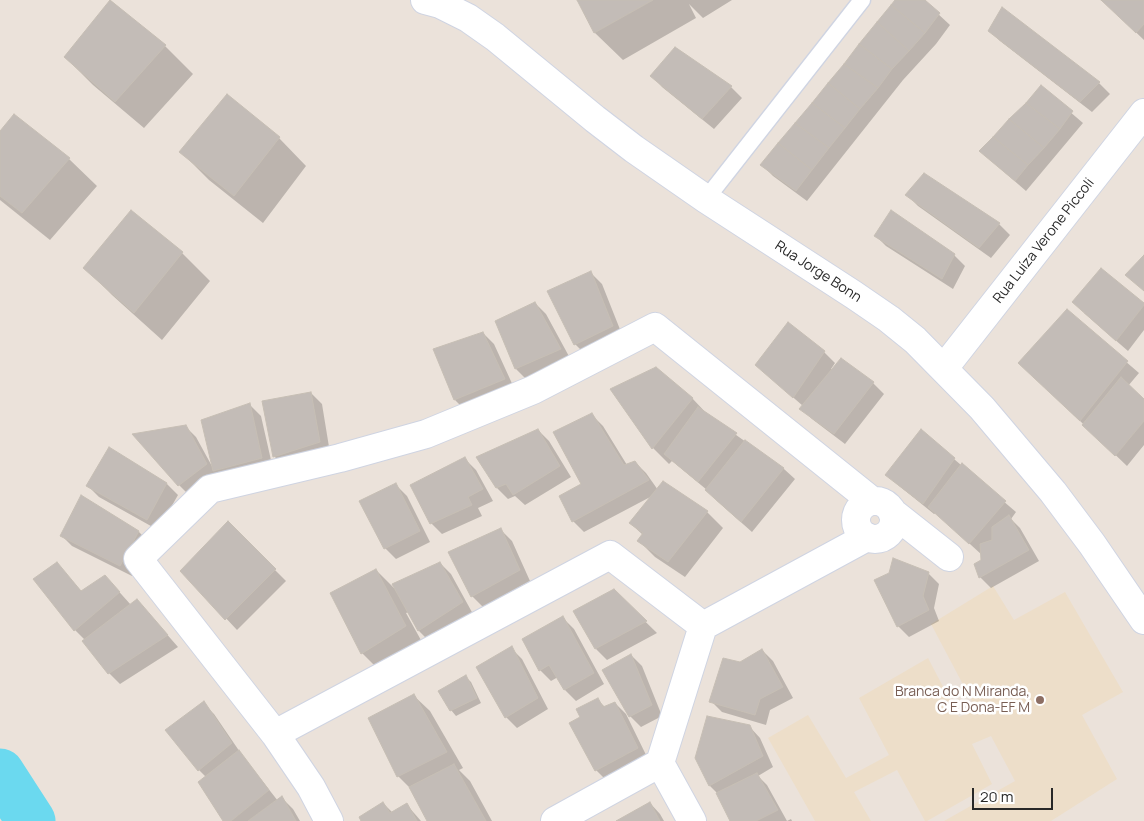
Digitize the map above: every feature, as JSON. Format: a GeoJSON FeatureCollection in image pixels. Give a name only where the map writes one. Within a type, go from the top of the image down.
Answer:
{"type":"FeatureCollection","features":[{"type":"Feature","properties":{"kind":"street","name":"Rua Jorge Bonn"},"geometry":{"type":"LineString","coordinates":[[425,0],[440,4],[468,18],[496,37],[603,125],[706,199],[889,319],[915,340],[982,408],[1053,492],[1098,551],[1144,620]]}},
{"type":"Feature","properties":{"kind":"street","name":"Rua Luíza Verone Piccoli"},"geometry":{"type":"LineString","coordinates":[[944,368],[1144,113]]}},
{"type":"Feature","properties":{"kind":"street"},"geometry":{"type":"LineString","coordinates":[[329,821],[306,780],[275,734],[138,559],[210,489],[340,458],[426,434],[533,390],[654,327],[882,507],[949,557]]}},
{"type":"Feature","properties":{"kind":"street"},"geometry":{"type":"LineString","coordinates":[[555,821],[660,763],[703,626],[867,537],[858,529],[856,517],[861,506],[882,507]]}},
{"type":"Feature","properties":{"kind":"street"},"geometry":{"type":"LineString","coordinates":[[275,734],[610,555],[703,626]]}},
{"type":"Feature","properties":{"kind":"street"},"geometry":{"type":"LineString","coordinates":[[660,763],[692,821]]}},
{"type":"Feature","properties":{"kind":"lane"},"geometry":{"type":"LineString","coordinates":[[706,199],[862,0]]}},
{"type":"Feature","properties":{"kind":"shaded area"},"geometry":{"type":"Polygon","coordinates":[[[993,586],[1014,620],[1065,592],[1123,692],[1082,715],[1117,779],[1051,821],[944,821],[1015,781],[991,736],[972,744],[992,784],[927,821],[925,821],[897,770],[854,792],[871,821],[815,821],[768,738],[808,715],[846,778],[889,755],[859,698],[928,658],[959,717],[976,709],[931,624],[993,586]]]}},
{"type":"Feature","properties":{"kind":"building"},"geometry":{"type":"Polygon","coordinates":[[[110,0],[166,45],[115,102],[64,57],[110,0]]]}},
{"type":"Feature","properties":{"kind":"building"},"geometry":{"type":"Polygon","coordinates":[[[577,0],[653,0],[594,33],[577,0]]]}},
{"type":"Feature","properties":{"kind":"building"},"geometry":{"type":"Polygon","coordinates":[[[895,0],[925,0],[940,13],[925,33],[891,5],[895,0]]]}},
{"type":"Feature","properties":{"kind":"building"},"geometry":{"type":"Polygon","coordinates":[[[1101,0],[1144,0],[1144,24],[1136,33],[1101,0]]]}},
{"type":"Feature","properties":{"kind":"building"},"geometry":{"type":"Polygon","coordinates":[[[891,5],[925,33],[909,51],[877,22],[891,5]]]}},
{"type":"Feature","properties":{"kind":"building"},"geometry":{"type":"Polygon","coordinates":[[[1002,7],[1100,82],[1080,102],[988,31],[1002,7]]]}},
{"type":"Feature","properties":{"kind":"building"},"geometry":{"type":"Polygon","coordinates":[[[877,22],[909,51],[892,69],[859,44],[877,22]]]}},
{"type":"Feature","properties":{"kind":"building"},"geometry":{"type":"Polygon","coordinates":[[[859,44],[892,69],[878,88],[844,64],[859,44]]]}},
{"type":"Feature","properties":{"kind":"building"},"geometry":{"type":"Polygon","coordinates":[[[675,47],[732,86],[702,119],[650,76],[675,47]]]}},
{"type":"Feature","properties":{"kind":"building"},"geometry":{"type":"Polygon","coordinates":[[[844,64],[878,88],[860,109],[828,83],[844,64]]]}},
{"type":"Feature","properties":{"kind":"building"},"geometry":{"type":"Polygon","coordinates":[[[828,83],[860,109],[845,128],[812,103],[828,83]]]}},
{"type":"Feature","properties":{"kind":"building"},"geometry":{"type":"Polygon","coordinates":[[[1041,85],[1073,111],[1060,129],[1026,103],[1041,85]]]}},
{"type":"Feature","properties":{"kind":"building"},"geometry":{"type":"Polygon","coordinates":[[[227,94],[280,137],[234,196],[179,152],[227,94]]]}},
{"type":"Feature","properties":{"kind":"building"},"geometry":{"type":"Polygon","coordinates":[[[812,103],[845,128],[829,148],[795,123],[812,103]]]}},
{"type":"Feature","properties":{"kind":"building"},"geometry":{"type":"Polygon","coordinates":[[[1026,103],[1060,129],[1044,148],[1009,119],[1026,103]]]}},
{"type":"Feature","properties":{"kind":"building"},"geometry":{"type":"Polygon","coordinates":[[[14,114],[70,158],[22,213],[0,196],[0,131],[14,114]]]}},
{"type":"Feature","properties":{"kind":"building"},"geometry":{"type":"Polygon","coordinates":[[[1009,119],[1044,148],[1028,165],[993,137],[1009,119]]]}},
{"type":"Feature","properties":{"kind":"building"},"geometry":{"type":"Polygon","coordinates":[[[795,123],[829,148],[812,170],[778,143],[795,123]]]}},
{"type":"Feature","properties":{"kind":"building"},"geometry":{"type":"Polygon","coordinates":[[[993,137],[1028,165],[1015,181],[979,151],[993,137]]]}},
{"type":"Feature","properties":{"kind":"building"},"geometry":{"type":"Polygon","coordinates":[[[778,143],[812,170],[796,191],[760,165],[778,143]]]}},
{"type":"Feature","properties":{"kind":"building"},"geometry":{"type":"Polygon","coordinates":[[[924,173],[1000,223],[979,248],[905,195],[924,173]]]}},
{"type":"Feature","properties":{"kind":"building"},"geometry":{"type":"Polygon","coordinates":[[[131,210],[183,252],[134,313],[83,268],[131,210]]]}},
{"type":"Feature","properties":{"kind":"building"},"geometry":{"type":"Polygon","coordinates":[[[891,210],[955,254],[942,279],[874,236],[891,210]]]}},
{"type":"Feature","properties":{"kind":"building"},"geometry":{"type":"Polygon","coordinates":[[[1144,255],[1144,291],[1125,275],[1144,255]]]}},
{"type":"Feature","properties":{"kind":"building"},"geometry":{"type":"Polygon","coordinates":[[[1101,268],[1144,303],[1116,341],[1072,302],[1101,268]]]}},
{"type":"Feature","properties":{"kind":"building"},"geometry":{"type":"Polygon","coordinates":[[[591,271],[613,326],[574,345],[547,291],[591,271]]]}},
{"type":"Feature","properties":{"kind":"building"},"geometry":{"type":"Polygon","coordinates":[[[535,302],[561,349],[515,369],[495,321],[535,302]]]}},
{"type":"Feature","properties":{"kind":"building"},"geometry":{"type":"Polygon","coordinates":[[[1067,309],[1128,361],[1080,421],[1018,363],[1067,309]]]}},
{"type":"Feature","properties":{"kind":"building"},"geometry":{"type":"Polygon","coordinates":[[[788,322],[825,351],[793,398],[755,365],[788,322]]]}},
{"type":"Feature","properties":{"kind":"building"},"geometry":{"type":"Polygon","coordinates":[[[483,332],[505,379],[454,400],[433,349],[483,332]]]}},
{"type":"Feature","properties":{"kind":"building"},"geometry":{"type":"Polygon","coordinates":[[[841,358],[874,382],[834,434],[799,409],[841,358]]]}},
{"type":"Feature","properties":{"kind":"building"},"geometry":{"type":"Polygon","coordinates":[[[656,367],[693,398],[652,449],[610,389],[656,367]]]}},
{"type":"Feature","properties":{"kind":"building"},"geometry":{"type":"Polygon","coordinates":[[[1121,377],[1144,399],[1144,421],[1115,456],[1082,425],[1121,377]]]}},
{"type":"Feature","properties":{"kind":"building"},"geometry":{"type":"Polygon","coordinates":[[[311,392],[320,442],[273,457],[262,401],[311,392]]]}},
{"type":"Feature","properties":{"kind":"building"},"geometry":{"type":"Polygon","coordinates":[[[250,403],[262,458],[213,471],[201,420],[250,403]]]}},
{"type":"Feature","properties":{"kind":"building"},"geometry":{"type":"Polygon","coordinates":[[[698,407],[737,433],[698,482],[664,454],[698,407]]]}},
{"type":"Feature","properties":{"kind":"building"},"geometry":{"type":"Polygon","coordinates":[[[592,413],[624,465],[635,461],[649,480],[572,522],[559,496],[581,484],[553,432],[592,413]]]}},
{"type":"Feature","properties":{"kind":"building"},"geometry":{"type":"Polygon","coordinates":[[[186,425],[207,464],[178,486],[132,434],[186,425]]]}},
{"type":"Feature","properties":{"kind":"building"},"geometry":{"type":"Polygon","coordinates":[[[538,429],[560,466],[513,495],[506,484],[496,488],[476,457],[538,429]]]}},
{"type":"Feature","properties":{"kind":"building"},"geometry":{"type":"Polygon","coordinates":[[[921,429],[955,458],[923,504],[885,475],[921,429]]]}},
{"type":"Feature","properties":{"kind":"building"},"geometry":{"type":"Polygon","coordinates":[[[745,440],[784,468],[741,522],[705,490],[745,440]]]}},
{"type":"Feature","properties":{"kind":"building"},"geometry":{"type":"Polygon","coordinates":[[[109,447],[167,483],[147,520],[86,486],[109,447]]]}},
{"type":"Feature","properties":{"kind":"building"},"geometry":{"type":"Polygon","coordinates":[[[465,457],[483,489],[468,497],[472,505],[430,524],[410,485],[465,457]]]}},
{"type":"Feature","properties":{"kind":"building"},"geometry":{"type":"Polygon","coordinates":[[[962,463],[1006,501],[969,544],[928,507],[962,463]]]}},
{"type":"Feature","properties":{"kind":"building"},"geometry":{"type":"Polygon","coordinates":[[[663,481],[708,511],[668,562],[637,541],[643,533],[629,523],[663,481]]]}},
{"type":"Feature","properties":{"kind":"building"},"geometry":{"type":"Polygon","coordinates":[[[396,483],[420,531],[384,549],[359,501],[396,483]]]}},
{"type":"Feature","properties":{"kind":"building"},"geometry":{"type":"Polygon","coordinates":[[[81,495],[139,531],[120,566],[60,536],[81,495]]]}},
{"type":"Feature","properties":{"kind":"building"},"geometry":{"type":"Polygon","coordinates":[[[1009,515],[1029,550],[979,578],[974,564],[981,560],[980,544],[992,540],[992,527],[1009,515]]]}},
{"type":"Feature","properties":{"kind":"building"},"geometry":{"type":"Polygon","coordinates":[[[228,521],[276,569],[225,620],[180,571],[228,521]]]}},
{"type":"Feature","properties":{"kind":"building"},"geometry":{"type":"Polygon","coordinates":[[[501,528],[520,570],[471,597],[448,552],[501,528]]]}},
{"type":"Feature","properties":{"kind":"building"},"geometry":{"type":"Polygon","coordinates":[[[893,558],[929,572],[923,596],[929,610],[897,627],[874,580],[889,573],[893,558]]]}},
{"type":"Feature","properties":{"kind":"building"},"geometry":{"type":"Polygon","coordinates":[[[57,562],[81,591],[105,575],[120,592],[74,631],[33,579],[57,562]]]}},
{"type":"Feature","properties":{"kind":"building"},"geometry":{"type":"Polygon","coordinates":[[[440,562],[463,602],[418,631],[392,584],[440,562]]]}},
{"type":"Feature","properties":{"kind":"building"},"geometry":{"type":"Polygon","coordinates":[[[376,569],[406,626],[361,654],[330,593],[376,569]]]}},
{"type":"Feature","properties":{"kind":"building"},"geometry":{"type":"Polygon","coordinates":[[[614,589],[647,621],[595,649],[573,611],[614,589]]]}},
{"type":"Feature","properties":{"kind":"building"},"geometry":{"type":"Polygon","coordinates":[[[137,599],[168,635],[108,674],[82,641],[137,599]]]}},
{"type":"Feature","properties":{"kind":"building"},"geometry":{"type":"Polygon","coordinates":[[[563,616],[594,673],[564,690],[549,665],[539,671],[522,639],[563,616]]]}},
{"type":"Feature","properties":{"kind":"building"},"geometry":{"type":"Polygon","coordinates":[[[512,646],[538,698],[505,718],[476,667],[512,646]]]}},
{"type":"Feature","properties":{"kind":"building"},"geometry":{"type":"Polygon","coordinates":[[[762,649],[783,687],[760,699],[755,715],[709,702],[723,658],[740,662],[762,649]]]}},
{"type":"Feature","properties":{"kind":"building"},"geometry":{"type":"Polygon","coordinates":[[[631,654],[652,705],[629,717],[602,670],[631,654]]]}},
{"type":"Feature","properties":{"kind":"building"},"geometry":{"type":"Polygon","coordinates":[[[466,675],[477,698],[450,711],[438,691],[466,675]]]}},
{"type":"Feature","properties":{"kind":"building"},"geometry":{"type":"Polygon","coordinates":[[[414,694],[447,752],[397,777],[368,718],[414,694]]]}},
{"type":"Feature","properties":{"kind":"building"},"geometry":{"type":"Polygon","coordinates":[[[598,698],[603,707],[615,702],[638,748],[595,771],[569,723],[580,717],[576,709],[598,698]]]}},
{"type":"Feature","properties":{"kind":"building"},"geometry":{"type":"Polygon","coordinates":[[[204,701],[232,743],[198,771],[165,730],[204,701]]]}},
{"type":"Feature","properties":{"kind":"building"},"geometry":{"type":"Polygon","coordinates":[[[707,716],[750,725],[763,756],[709,786],[695,758],[707,716]]]}},
{"type":"Feature","properties":{"kind":"building"},"geometry":{"type":"Polygon","coordinates":[[[239,750],[269,790],[231,821],[223,821],[198,782],[239,750]]]}},
{"type":"Feature","properties":{"kind":"building"},"geometry":{"type":"Polygon","coordinates":[[[454,764],[486,821],[427,821],[409,787],[454,764]]]}},
{"type":"Feature","properties":{"kind":"building"},"geometry":{"type":"Polygon","coordinates":[[[757,773],[778,810],[756,821],[730,821],[716,793],[757,773]]]}},
{"type":"Feature","properties":{"kind":"building"},"geometry":{"type":"Polygon","coordinates":[[[282,796],[296,821],[248,821],[282,796]]]}},
{"type":"Feature","properties":{"kind":"building"},"geometry":{"type":"Polygon","coordinates":[[[383,802],[390,813],[407,803],[417,821],[361,821],[359,817],[383,802]]]}},
{"type":"Feature","properties":{"kind":"building"},"geometry":{"type":"Polygon","coordinates":[[[650,802],[660,821],[616,821],[650,802]]]}},
{"type":"Feature","properties":{"kind":"waterway"},"geometry":{"type":"LineString","coordinates":[[0,773],[31,821]]}},
{"type":"Feature","properties":{"kind":"place","name":"Branca do N Miranda, C E Dona-EF M"},"geometry":{"type":"Point","coordinates":[1040,700]}}]}
